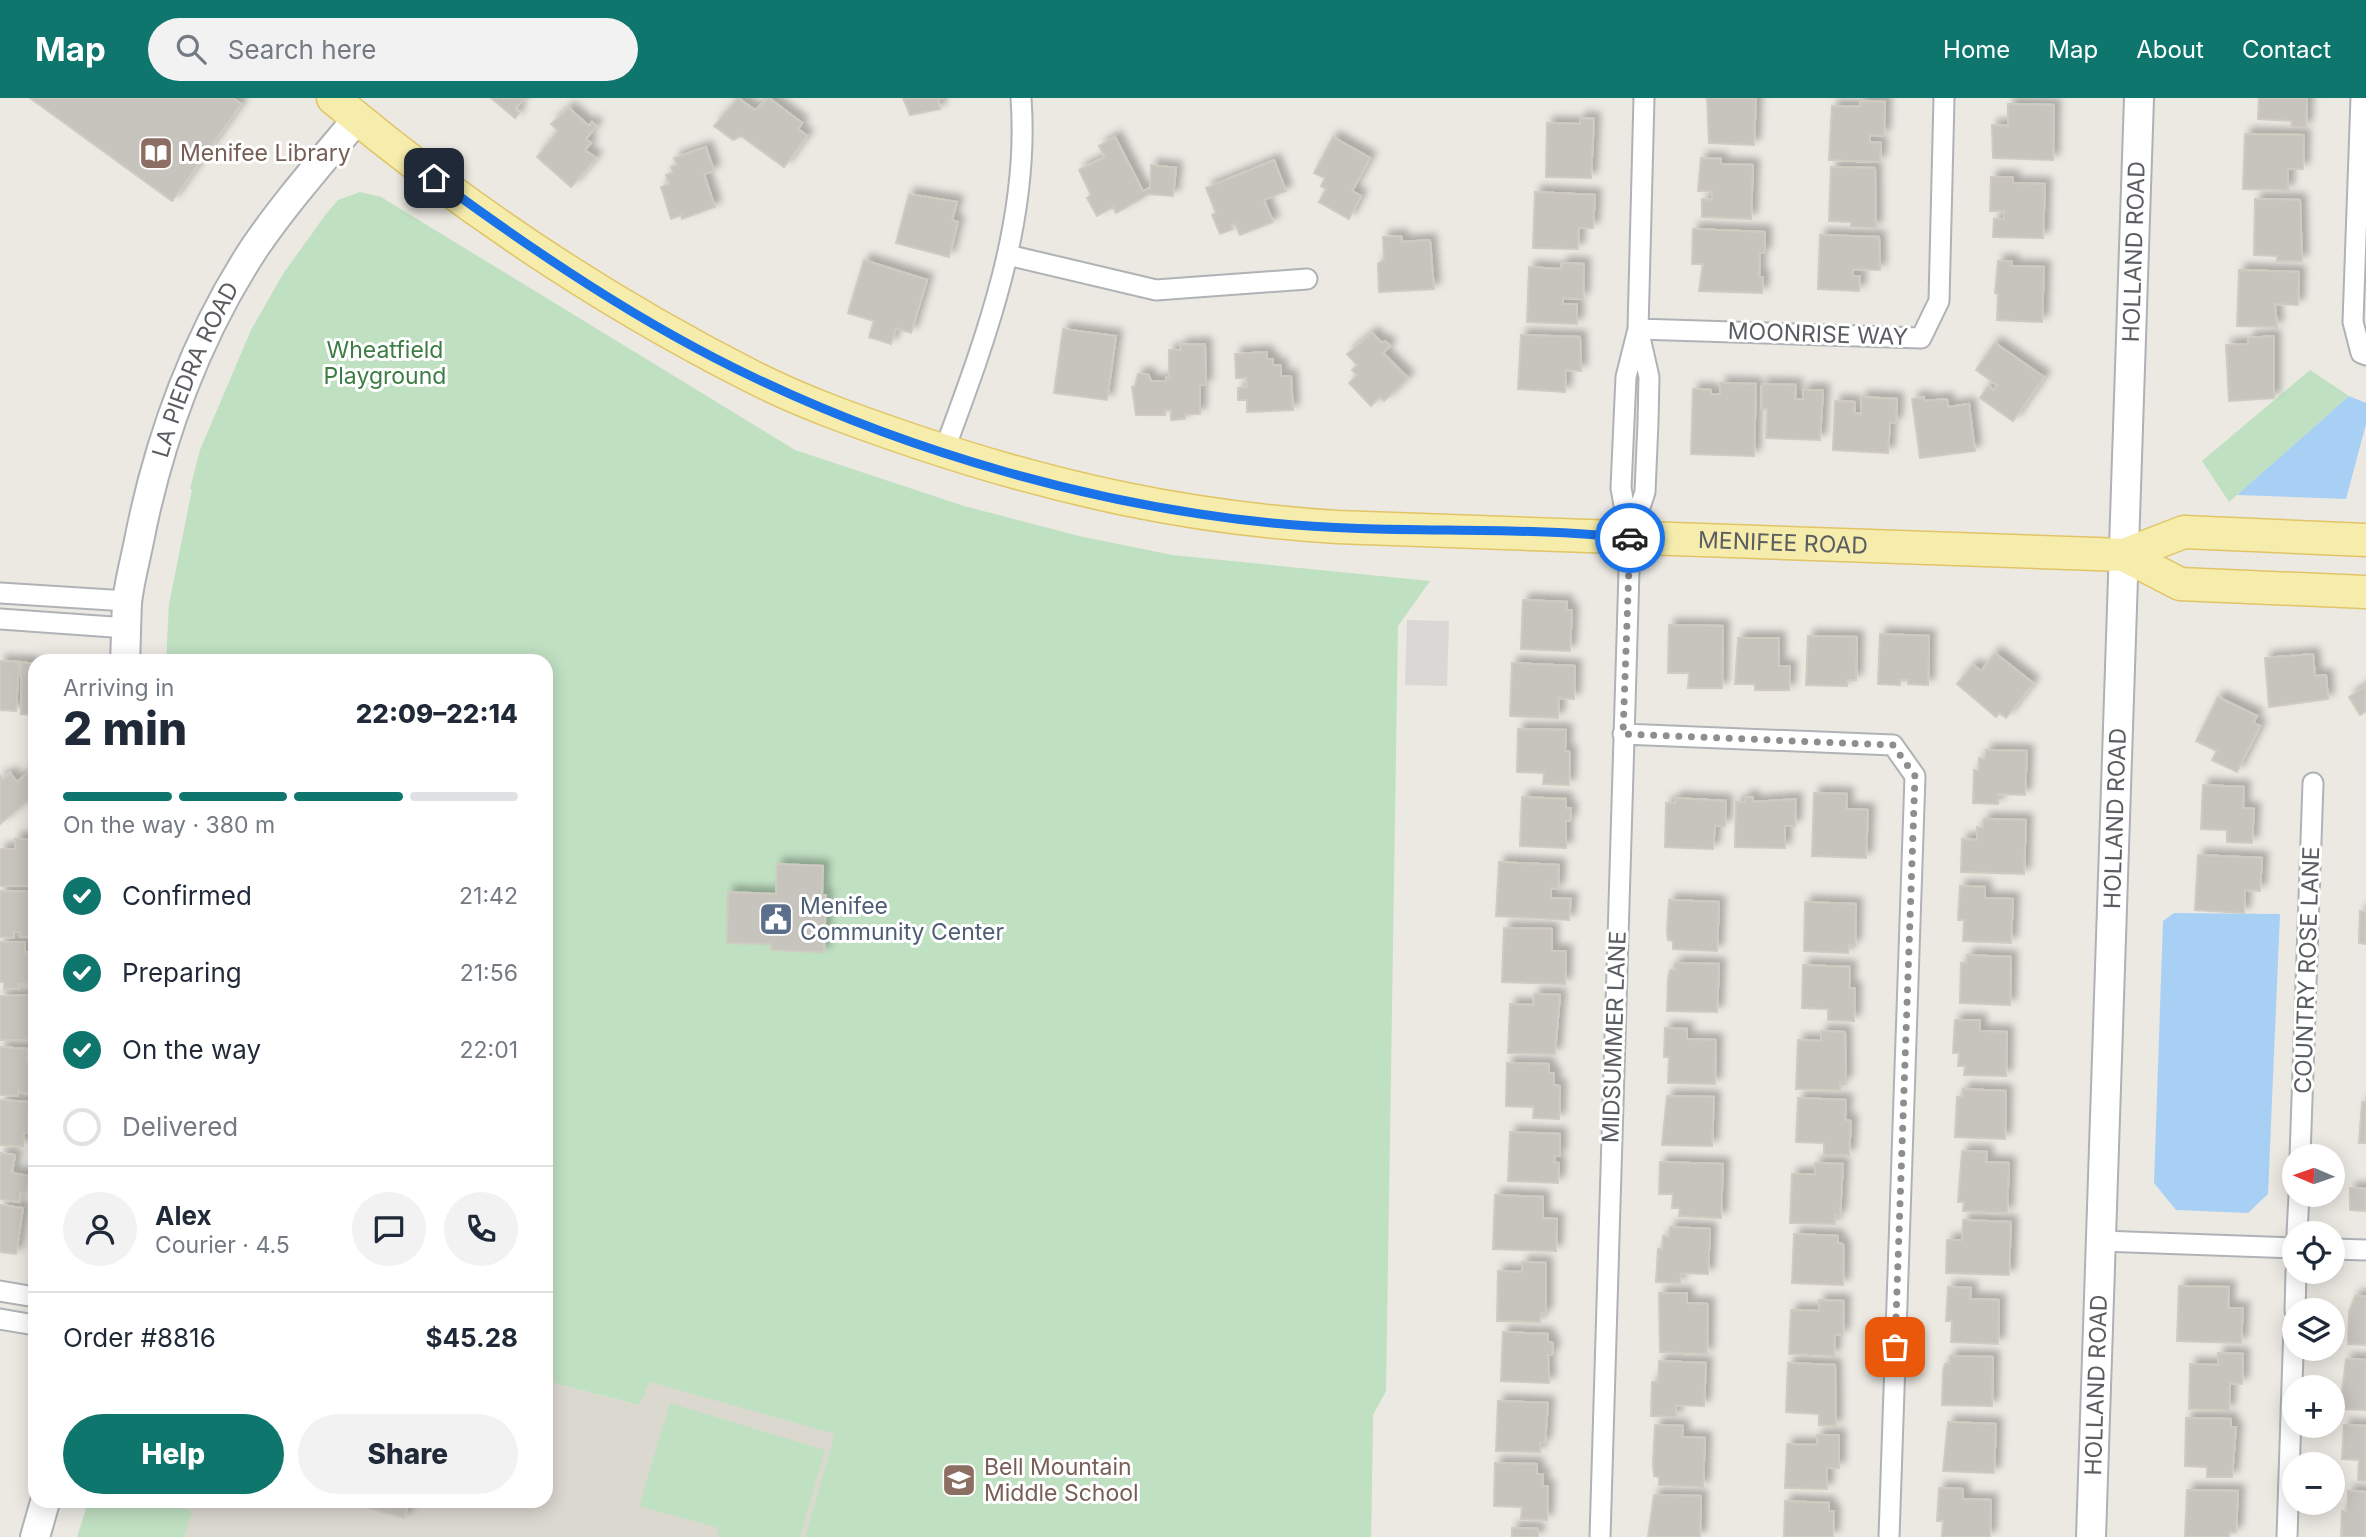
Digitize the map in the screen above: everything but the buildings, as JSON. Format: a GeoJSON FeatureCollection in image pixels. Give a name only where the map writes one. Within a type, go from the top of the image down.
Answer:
{"type":"FeatureCollection","features":[{"type":"Feature","properties":{"kind":"main road","name":"MENIFEE ROAD"},"geometry":{"type":"LineString","coordinates":[[333,98],[522,242],[648,320],[752,376],[810,403],[944,451],[1063,488],[1157,507],[1272,523],[1630,538],[2124,555],[2183,532],[2366,540]]}},
{"type":"Feature","properties":{"kind":"main road","name":"HOLLAND ROAD"},"geometry":{"type":"LineString","coordinates":[[2091,1537],[2139,98]]}},
{"type":"Feature","properties":{"kind":"main road","name":"LA PIEDRA ROAD"},"geometry":{"type":"LineString","coordinates":[[125,654],[127,615],[153,475],[190,370],[224,300],[255,248],[289,200],[357,118]]}},
{"type":"Feature","properties":{"kind":"main road","name":"MENIFEE ROAD"},"geometry":{"type":"LineString","coordinates":[[2124,555],[2180,584],[2366,592]]}},
{"type":"Feature","properties":{"kind":"main road"},"geometry":{"type":"LineString","coordinates":[[35,1537],[43,1508]]}},
{"type":"Feature","properties":{"kind":"street"},"geometry":{"type":"LineString","coordinates":[[944,451],[998,298],[1008,255],[1021,172],[1021,98]]}},
{"type":"Feature","properties":{"kind":"street","name":"MIDSUMMER LANE"},"geometry":{"type":"LineString","coordinates":[[1600,1537],[1630,538],[1645,492],[1648,411],[1649,377],[1638,328],[1644,98]]}},
{"type":"Feature","properties":{"kind":"street","name":"MOONRISE WAY"},"geometry":{"type":"LineString","coordinates":[[1638,328],[1921,338],[1939,302],[1944,98]]}},
{"type":"Feature","properties":{"kind":"street"},"geometry":{"type":"LineString","coordinates":[[2361,98],[2353,322],[2363,354]]}},
{"type":"Feature","properties":{"kind":"street"},"geometry":{"type":"LineString","coordinates":[[1008,255],[1156,290],[1307,279]]}},
{"type":"Feature","properties":{"kind":"street"},"geometry":{"type":"LineString","coordinates":[[0,593],[127,615]]}},
{"type":"Feature","properties":{"kind":"street"},"geometry":{"type":"LineString","coordinates":[[0,619],[127,615]]}},
{"type":"Feature","properties":{"kind":"street"},"geometry":{"type":"LineString","coordinates":[[1623,734],[1893,745],[1915,776],[1889,1537]]}},
{"type":"Feature","properties":{"kind":"street","name":"COUNTRY ROSE LANE"},"geometry":{"type":"LineString","coordinates":[[2300,1144],[2313,783]]}},
{"type":"Feature","properties":{"kind":"street"},"geometry":{"type":"LineString","coordinates":[[2101,1241],[2282,1248]]}},
{"type":"Feature","properties":{"kind":"street"},"geometry":{"type":"LineString","coordinates":[[2345,1249],[2366,1250]]}},
{"type":"Feature","properties":{"kind":"street"},"geometry":{"type":"LineString","coordinates":[[0,1292],[28,1296]]}},
{"type":"Feature","properties":{"kind":"street"},"geometry":{"type":"LineString","coordinates":[[0,1319],[28,1324]]}},
{"type":"Feature","properties":{"kind":"street"},"geometry":{"type":"LineString","coordinates":[[2287,1537],[2293,1361]]}},
{"type":"Feature","properties":{"kind":"shaded area"},"geometry":{"type":"Polygon","coordinates":[[[1407,620],[1449,621],[1447,686],[1405,685],[1407,620]]]}},
{"type":"Feature","properties":{"kind":"shaded area","name":"Bell Mountain Middle School"},"geometry":{"type":"Polygon","coordinates":[[[649,1382],[1373,1415],[1371,1537],[78,1537],[87,1508],[553,1508],[553,1383],[638,1405],[649,1382]]]}},
{"type":"Feature","properties":{"kind":"green space","name":"Wheatfield Playground"},"geometry":{"type":"Polygon","coordinates":[[[360,192],[381,197],[795,450],[964,506],[1079,536],[1172,555],[1430,581],[1398,626],[1386,1391],[1373,1415],[1371,1537],[805,1537],[835,1434],[650,1382],[639,1405],[553,1383],[553,654],[166,654],[169,604],[190,489],[200,450],[251,330],[283,274],[338,200],[360,192]]]}},
{"type":"Feature","properties":{"kind":"green space"},"geometry":{"type":"Polygon","coordinates":[[[2310,370],[2349,396],[2229,502],[2202,461],[2310,370]]]}},
{"type":"Feature","properties":{"kind":"green space"},"geometry":{"type":"Polygon","coordinates":[[[670,1403],[825,1450],[800,1537],[717,1537],[719,1528],[639,1506],[670,1403]]]}},
{"type":"Feature","properties":{"kind":"green space"},"geometry":{"type":"Polygon","coordinates":[[[86,1508],[183,1508],[192,1512],[184,1537],[77,1537],[86,1508]]]}},
{"type":"Feature","properties":{"kind":"water"},"geometry":{"type":"Polygon","coordinates":[[[2349,396],[2366,403],[2366,424],[2346,499],[2237,495],[2349,396]]]}},
{"type":"Feature","properties":{"kind":"water"},"geometry":{"type":"Polygon","coordinates":[[[2174,913],[2280,914],[2268,1194],[2248,1213],[2176,1210],[2154,1183],[2163,921],[2174,913]]]}},
{"type":"Feature","properties":{"kind":"way so far"},"geometry":{"type":"LineString","coordinates":[[1630,538],[1623,734],[1893,745],[1915,776],[1895,1347]]}},
{"type":"Feature","properties":{"kind":"place","name":"Menifee Library"},"geometry":{"type":"Point","coordinates":[156,153]}},
{"type":"Feature","properties":{"kind":"place","name":"Menifee Community Center"},"geometry":{"type":"Point","coordinates":[776,919]}},
{"type":"Feature","properties":{"kind":"place","name":"Bell Mountain Middle School"},"geometry":{"type":"Point","coordinates":[959,1480]}},
{"type":"Feature","properties":{"kind":"route"},"geometry":{"type":"LineString","coordinates":[[434,178],[522,242],[648,320],[752,376],[810,403],[869,425],[1063,488],[1157,507],[1272,523],[1630,538]]}}]}
